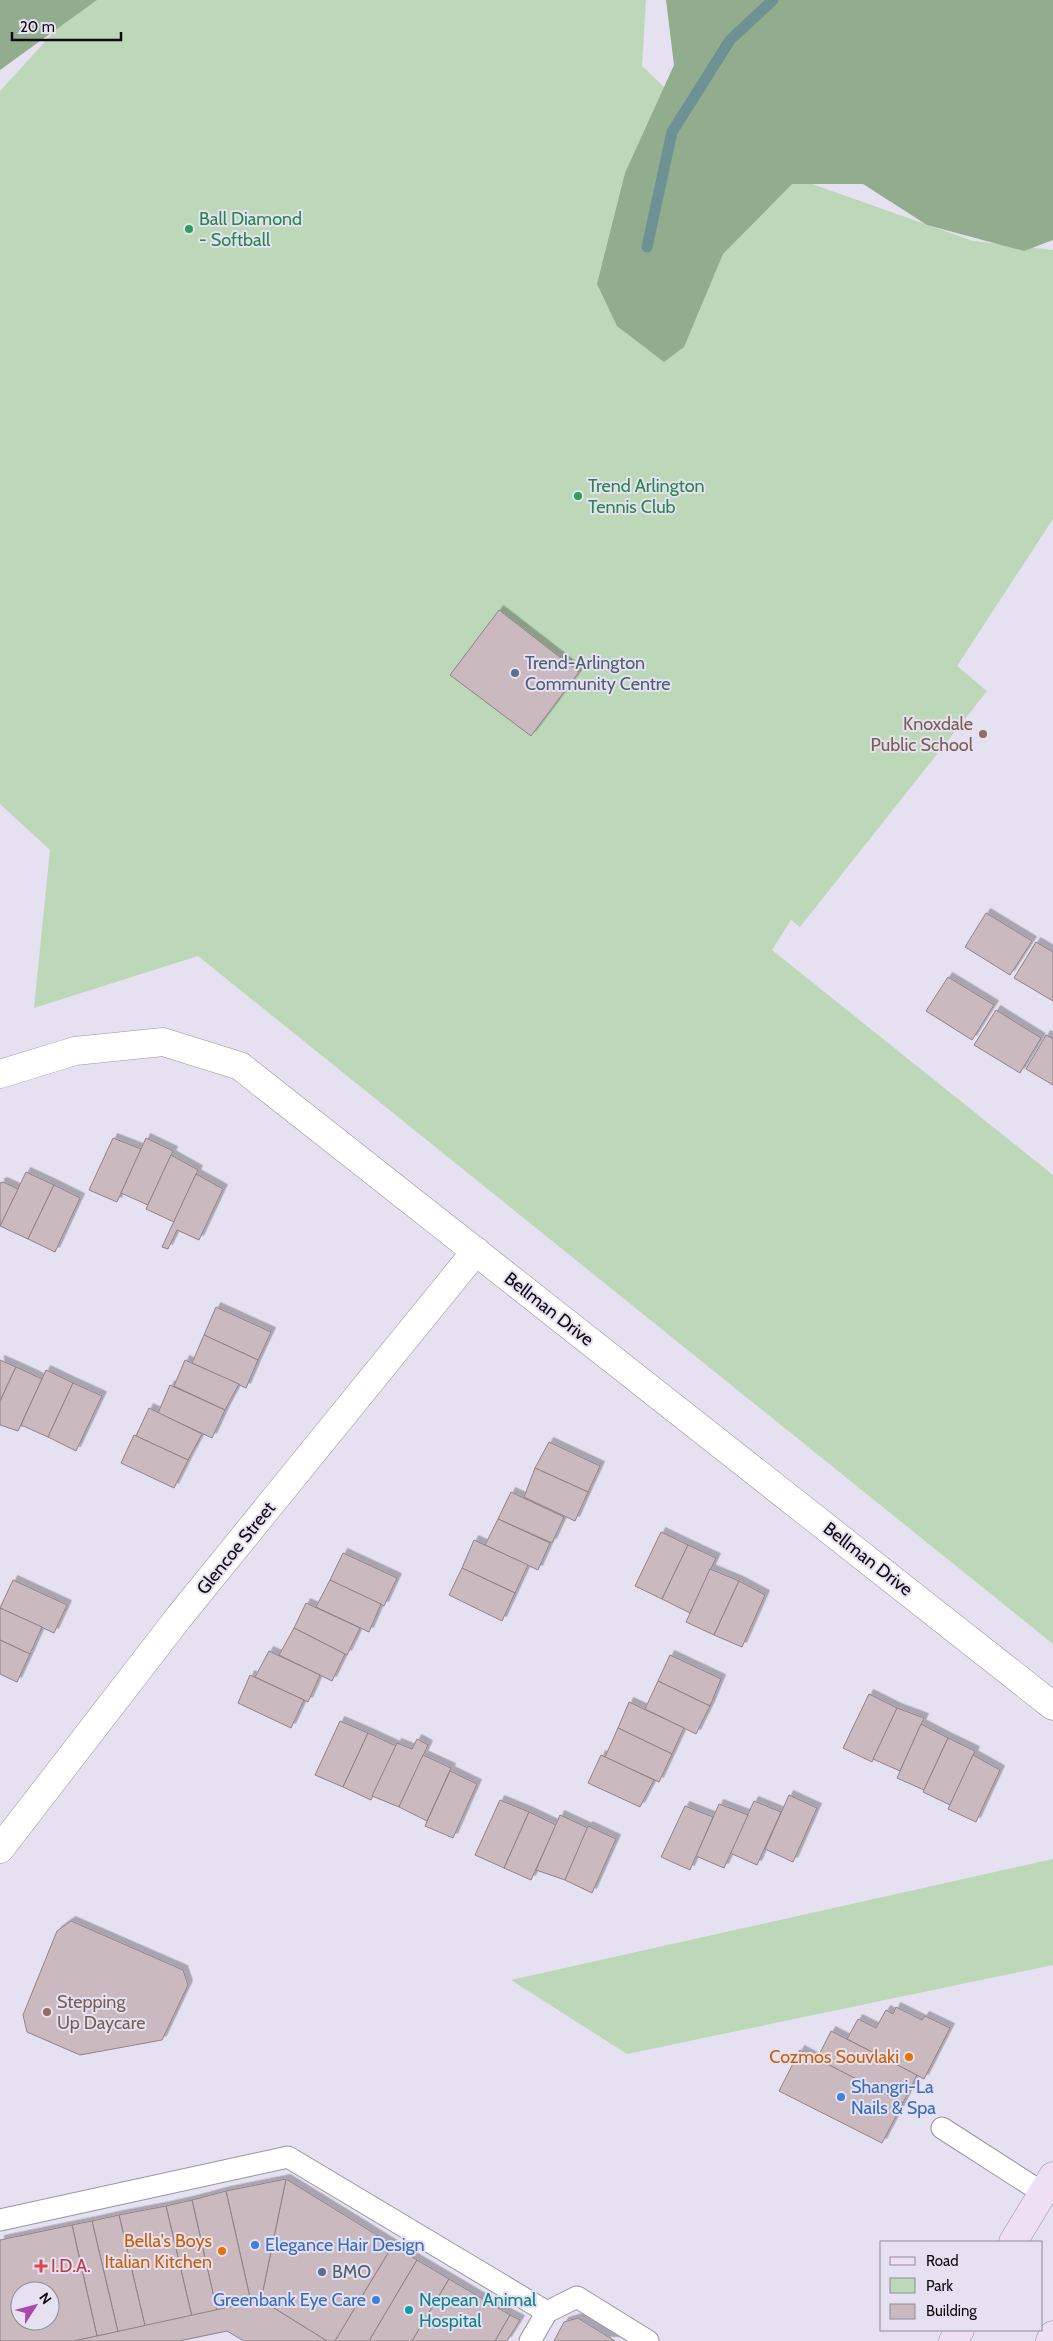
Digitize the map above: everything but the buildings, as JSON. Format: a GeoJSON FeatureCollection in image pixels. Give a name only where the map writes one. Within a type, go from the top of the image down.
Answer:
{"type":"FeatureCollection","features":[{"type":"Feature","properties":{"kind":"main road"},"geometry":{"type":"LineString","coordinates":[[1014,2241],[1048,2185]]}},
{"type":"Feature","properties":{"kind":"main road"},"geometry":{"type":"LineString","coordinates":[[1050,2341],[1053,2335]]}},
{"type":"Feature","properties":{"kind":"street","name":"Bellman Drive"},"geometry":{"type":"LineString","coordinates":[[0,1074],[75,1050],[163,1042],[240,1066],[1053,1706]]}},
{"type":"Feature","properties":{"kind":"street","name":"Glencoe Street"},"geometry":{"type":"LineString","coordinates":[[0,1849],[179,1617],[476,1251]]}},
{"type":"Feature","properties":{"kind":"lane"},"geometry":{"type":"LineString","coordinates":[[942,2128],[1048,2185]]}},
{"type":"Feature","properties":{"kind":"lane"},"geometry":{"type":"LineString","coordinates":[[0,2220],[288,2157],[547,2312]]}},
{"type":"Feature","properties":{"kind":"lane"},"geometry":{"type":"LineString","coordinates":[[530,2341],[547,2312],[576,2297],[648,2341]]}},
{"type":"Feature","properties":{"kind":"green space"},"geometry":{"type":"Polygon","coordinates":[[[0,0],[97,0],[0,70],[0,0]]]}},
{"type":"Feature","properties":{"kind":"green space"},"geometry":{"type":"Polygon","coordinates":[[[83,0],[646,0],[642,66],[739,158],[973,241],[1053,250],[1053,519],[957,666],[987,691],[800,927],[791,920],[772,950],[1053,1175],[1053,1644],[198,956],[34,1008],[50,850],[0,804],[0,91],[83,0]]]}},
{"type":"Feature","properties":{"kind":"green space"},"geometry":{"type":"Polygon","coordinates":[[[666,0],[1053,0],[1053,240],[1024,251],[927,225],[863,184],[792,184],[723,254],[684,347],[664,362],[617,326],[597,284],[625,173],[674,65],[666,0]]]}},
{"type":"Feature","properties":{"kind":"green space"},"geometry":{"type":"Polygon","coordinates":[[[1053,1859],[1053,1965],[627,2054],[511,1980],[1053,1859]]]}},
{"type":"Feature","properties":{"kind":"waterway"},"geometry":{"type":"LineString","coordinates":[[647,247],[672,132],[730,40],[773,0]]}},
{"type":"Feature","properties":{"kind":"place","name":"Ball Diamond - Softball"},"geometry":{"type":"Point","coordinates":[189,229]}},
{"type":"Feature","properties":{"kind":"place","name":"Trend Arlington Tennis Club"},"geometry":{"type":"Point","coordinates":[578,496]}},
{"type":"Feature","properties":{"kind":"place","name":"Trend-Arlington Community Centre"},"geometry":{"type":"Point","coordinates":[515,673]}},
{"type":"Feature","properties":{"kind":"place","name":"Knoxdale Public School"},"geometry":{"type":"Point","coordinates":[983,734]}},
{"type":"Feature","properties":{"kind":"place","name":"Stepping Up Daycare"},"geometry":{"type":"Point","coordinates":[47,2012]}},
{"type":"Feature","properties":{"kind":"place","name":"Cozmos Souvlaki"},"geometry":{"type":"Point","coordinates":[909,2057]}},
{"type":"Feature","properties":{"kind":"place","name":"Shangri-La Nails & Spa"},"geometry":{"type":"Point","coordinates":[841,2097]}},
{"type":"Feature","properties":{"kind":"place","name":"Elegance Hair Design"},"geometry":{"type":"Point","coordinates":[255,2245]}},
{"type":"Feature","properties":{"kind":"place","name":"Bella's Boys Italian Kitchen"},"geometry":{"type":"Point","coordinates":[222,2251]}},
{"type":"Feature","properties":{"kind":"place","name":"I.D.A."},"geometry":{"type":"Point","coordinates":[41,2266]}},
{"type":"Feature","properties":{"kind":"place","name":"BMO"},"geometry":{"type":"Point","coordinates":[322,2272]}},
{"type":"Feature","properties":{"kind":"place","name":"Greenbank Eye Care"},"geometry":{"type":"Point","coordinates":[376,2300]}},
{"type":"Feature","properties":{"kind":"place","name":"Nepean Animal Hospital"},"geometry":{"type":"Point","coordinates":[409,2310]}}]}
